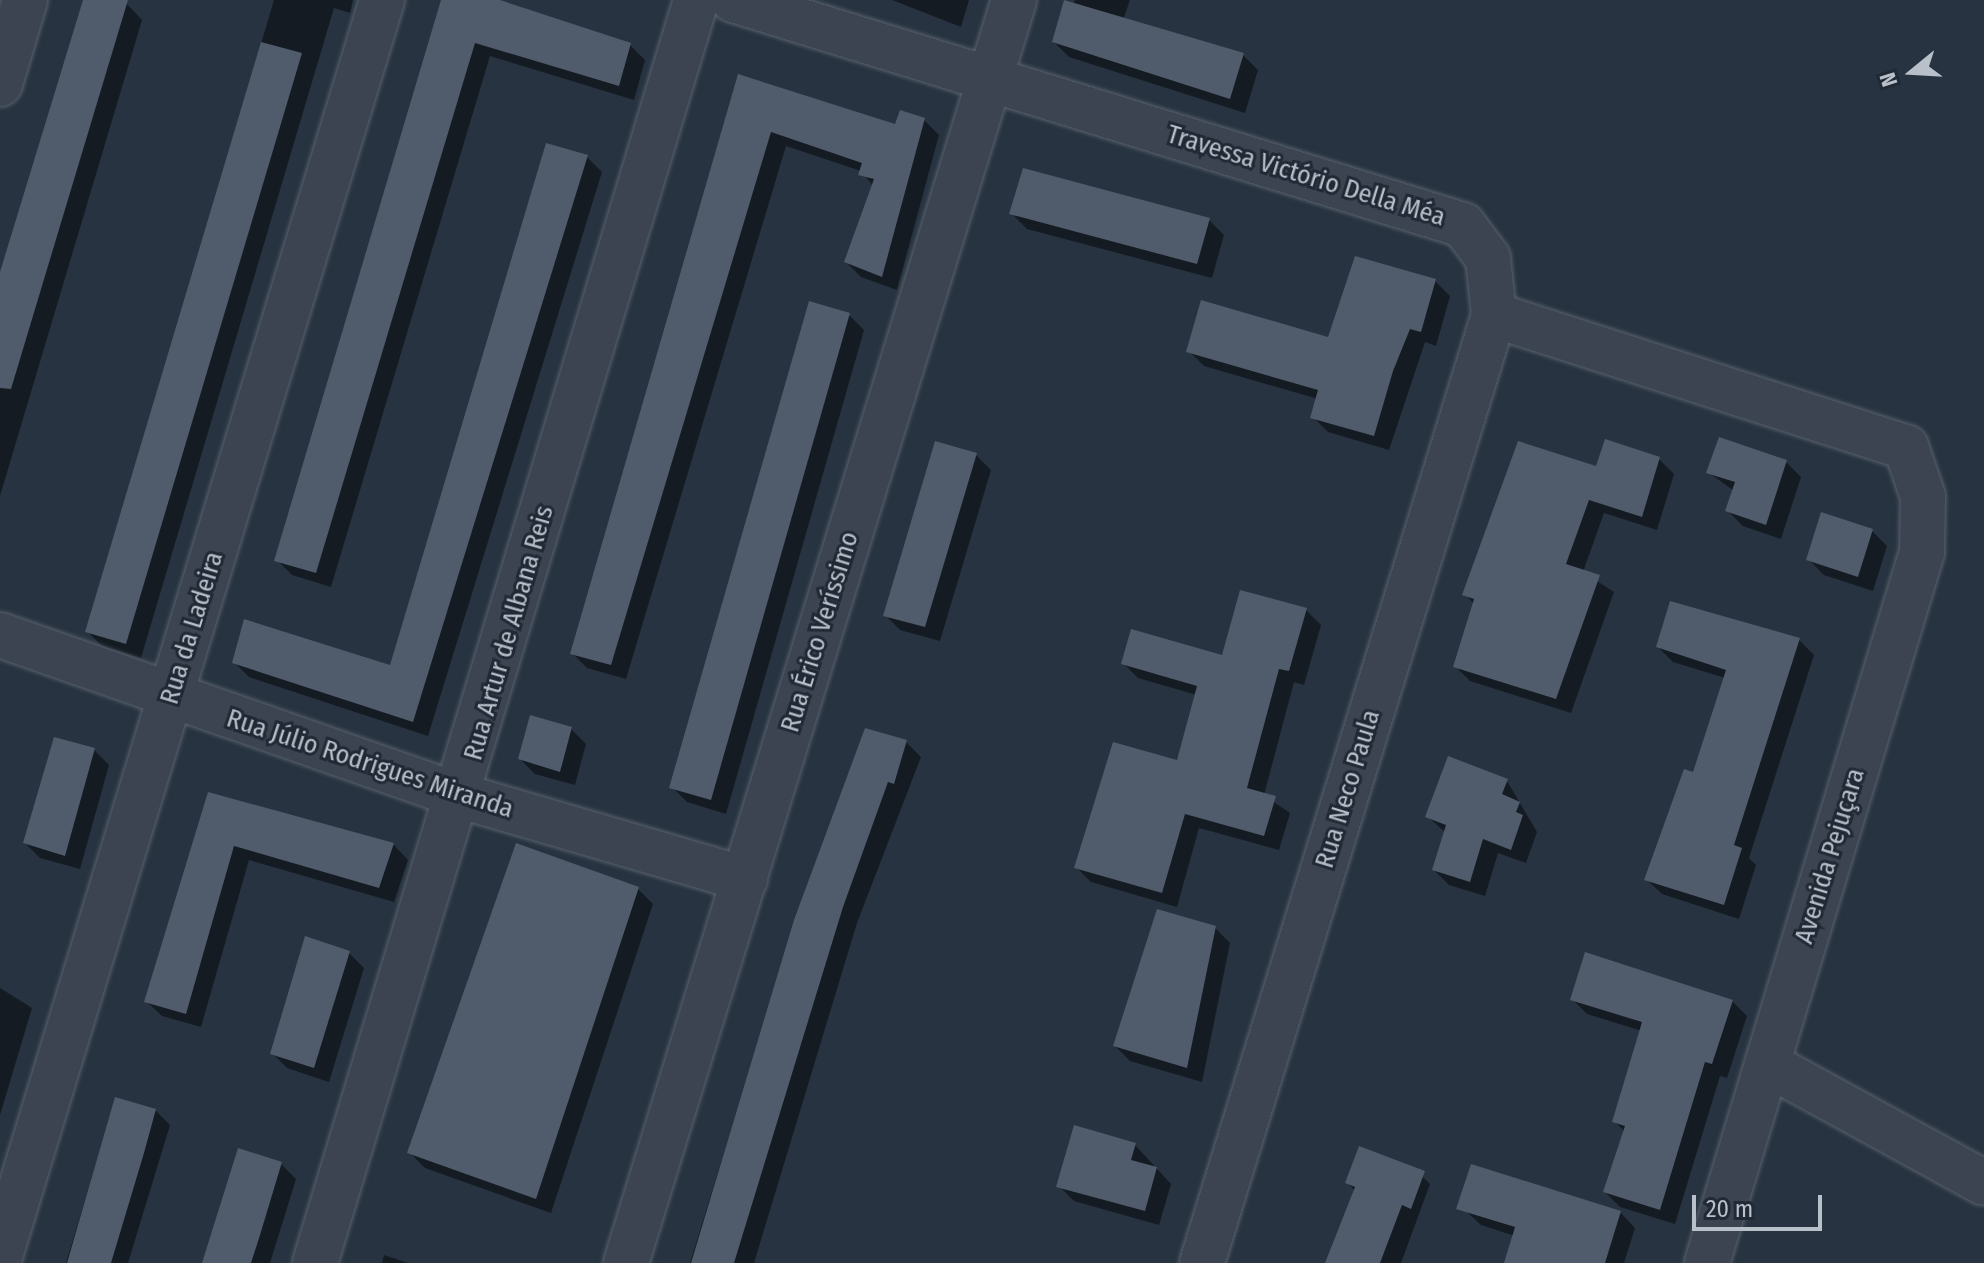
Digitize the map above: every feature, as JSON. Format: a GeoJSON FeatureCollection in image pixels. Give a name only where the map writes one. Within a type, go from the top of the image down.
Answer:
{"type":"FeatureCollection","features":[{"type":"Feature","properties":{"kind":"street"},"geometry":{"type":"LineString","coordinates":[[0,84],[25,0]]}},
{"type":"Feature","properties":{"kind":"street","name":"Rua da Ladeira"},"geometry":{"type":"LineString","coordinates":[[0,1256],[382,0]]}},
{"type":"Feature","properties":{"kind":"street","name":"Rua Artur de Albana Reis"},"geometry":{"type":"LineString","coordinates":[[315,1263],[461,796],[696,0]]}},
{"type":"Feature","properties":{"kind":"street","name":"Travessa Victório Della Méa"},"geometry":{"type":"LineString","coordinates":[[733,0],[1463,225],[1488,258],[1494,315]]}},
{"type":"Feature","properties":{"kind":"street","name":"Rua Érico Veríssimo"},"geometry":{"type":"LineString","coordinates":[[626,1263],[1014,0]]}},
{"type":"Feature","properties":{"kind":"street","name":"Avenida Pejuçara"},"geometry":{"type":"LineString","coordinates":[[1494,315],[1906,447],[1923,497],[1922,552],[1707,1263]]}},
{"type":"Feature","properties":{"kind":"street","name":"Rua Neco Paula"},"geometry":{"type":"LineString","coordinates":[[1202,1263],[1494,315]]}},
{"type":"Feature","properties":{"kind":"street","name":"Rua Júlio Rodrigues Miranda"},"geometry":{"type":"LineString","coordinates":[[0,635],[170,698],[461,796],[745,879]]}},
{"type":"Feature","properties":{"kind":"street"},"geometry":{"type":"LineString","coordinates":[[1767,1064],[1984,1183]]}},
{"type":"Feature","properties":{"kind":"building"},"geometry":{"type":"Polygon","coordinates":[[[83,0],[128,0],[11,389],[0,388],[0,272],[83,0]]]}},
{"type":"Feature","properties":{"kind":"building"},"geometry":{"type":"Polygon","coordinates":[[[441,0],[500,0],[631,43],[619,86],[475,43],[316,573],[274,561],[441,0]]]}},
{"type":"Feature","properties":{"kind":"building"},"geometry":{"type":"Polygon","coordinates":[[[1064,0],[1244,53],[1230,99],[1052,42],[1064,0]]]}},
{"type":"Feature","properties":{"kind":"building"},"geometry":{"type":"Polygon","coordinates":[[[261,42],[302,53],[126,644],[85,632],[261,42]]]}},
{"type":"Feature","properties":{"kind":"building"},"geometry":{"type":"Polygon","coordinates":[[[738,74],[895,124],[900,110],[925,118],[882,277],[844,262],[874,179],[858,175],[862,163],[771,132],[611,665],[570,654],[738,74]]]}},
{"type":"Feature","properties":{"kind":"building"},"geometry":{"type":"Polygon","coordinates":[[[546,143],[588,155],[413,722],[232,663],[244,619],[390,665],[546,143]]]}},
{"type":"Feature","properties":{"kind":"building"},"geometry":{"type":"Polygon","coordinates":[[[1023,168],[1210,218],[1197,264],[1009,214],[1023,168]]]}},
{"type":"Feature","properties":{"kind":"building"},"geometry":{"type":"Polygon","coordinates":[[[1355,256],[1436,279],[1421,332],[1410,329],[1393,371],[1374,436],[1310,418],[1318,390],[1186,352],[1201,300],[1328,337],[1355,256]]]}},
{"type":"Feature","properties":{"kind":"building"},"geometry":{"type":"Polygon","coordinates":[[[809,301],[850,313],[711,800],[669,788],[809,301]]]}},
{"type":"Feature","properties":{"kind":"building"},"geometry":{"type":"Polygon","coordinates":[[[1719,437],[1787,460],[1766,525],[1725,511],[1735,482],[1706,473],[1719,437]]]}},
{"type":"Feature","properties":{"kind":"building"},"geometry":{"type":"Polygon","coordinates":[[[1605,439],[1660,457],[1642,517],[1589,500],[1566,564],[1600,575],[1556,699],[1453,667],[1474,599],[1462,595],[1518,441],[1596,466],[1605,439]]]}},
{"type":"Feature","properties":{"kind":"building"},"geometry":{"type":"Polygon","coordinates":[[[935,441],[977,453],[925,627],[883,616],[935,441]]]}},
{"type":"Feature","properties":{"kind":"building"},"geometry":{"type":"Polygon","coordinates":[[[1821,512],[1873,529],[1858,577],[1806,560],[1821,512]]]}},
{"type":"Feature","properties":{"kind":"building"},"geometry":{"type":"Polygon","coordinates":[[[1240,590],[1307,608],[1289,671],[1279,669],[1247,788],[1276,796],[1264,836],[1185,814],[1162,893],[1074,868],[1113,742],[1177,760],[1197,686],[1121,664],[1131,629],[1222,655],[1240,590]]]}},
{"type":"Feature","properties":{"kind":"building"},"geometry":{"type":"Polygon","coordinates":[[[1670,601],[1800,638],[1734,845],[1742,848],[1724,905],[1644,880],[1684,769],[1693,772],[1726,670],[1656,647],[1670,601]]]}},
{"type":"Feature","properties":{"kind":"building"},"geometry":{"type":"Polygon","coordinates":[[[530,715],[572,727],[560,772],[518,759],[530,715]]]}},
{"type":"Feature","properties":{"kind":"building"},"geometry":{"type":"Polygon","coordinates":[[[865,728],[907,740],[894,784],[888,782],[843,907],[734,1263],[691,1263],[794,920],[865,728]]]}},
{"type":"Feature","properties":{"kind":"building"},"geometry":{"type":"Polygon","coordinates":[[[54,737],[95,748],[65,856],[23,843],[54,737]]]}},
{"type":"Feature","properties":{"kind":"building"},"geometry":{"type":"Polygon","coordinates":[[[1448,756],[1508,779],[1502,794],[1520,802],[1516,812],[1523,815],[1511,850],[1483,839],[1470,882],[1432,870],[1446,825],[1425,817],[1448,756]]]}},
{"type":"Feature","properties":{"kind":"building"},"geometry":{"type":"Polygon","coordinates":[[[208,792],[394,843],[379,888],[234,846],[186,1014],[144,1002],[208,792]]]}},
{"type":"Feature","properties":{"kind":"building"},"geometry":{"type":"Polygon","coordinates":[[[516,843],[639,887],[536,1199],[407,1153],[516,843]]]}},
{"type":"Feature","properties":{"kind":"building"},"geometry":{"type":"Polygon","coordinates":[[[1157,909],[1216,926],[1187,1068],[1113,1046],[1157,909]]]}},
{"type":"Feature","properties":{"kind":"building"},"geometry":{"type":"Polygon","coordinates":[[[305,936],[350,951],[314,1068],[270,1054],[305,936]]]}},
{"type":"Feature","properties":{"kind":"building"},"geometry":{"type":"Polygon","coordinates":[[[1585,952],[1733,1000],[1712,1064],[1705,1062],[1660,1210],[1603,1192],[1625,1126],[1612,1122],[1642,1022],[1570,1000],[1585,952]]]}},
{"type":"Feature","properties":{"kind":"building"},"geometry":{"type":"Polygon","coordinates":[[[115,1097],[156,1109],[144,1153],[111,1263],[67,1263],[115,1097]]]}},
{"type":"Feature","properties":{"kind":"building"},"geometry":{"type":"Polygon","coordinates":[[[1074,1125],[1136,1143],[1131,1160],[1157,1167],[1145,1211],[1056,1187],[1074,1125]]]}},
{"type":"Feature","properties":{"kind":"building"},"geometry":{"type":"Polygon","coordinates":[[[1359,1146],[1425,1171],[1411,1209],[1402,1205],[1380,1263],[1325,1263],[1355,1187],[1345,1183],[1359,1146]]]}},
{"type":"Feature","properties":{"kind":"building"},"geometry":{"type":"Polygon","coordinates":[[[238,1148],[282,1162],[260,1235],[251,1263],[202,1263],[238,1148]]]}},
{"type":"Feature","properties":{"kind":"building"},"geometry":{"type":"Polygon","coordinates":[[[1471,1164],[1621,1211],[1605,1263],[1504,1263],[1515,1227],[1456,1209],[1471,1164]]]}}]}
